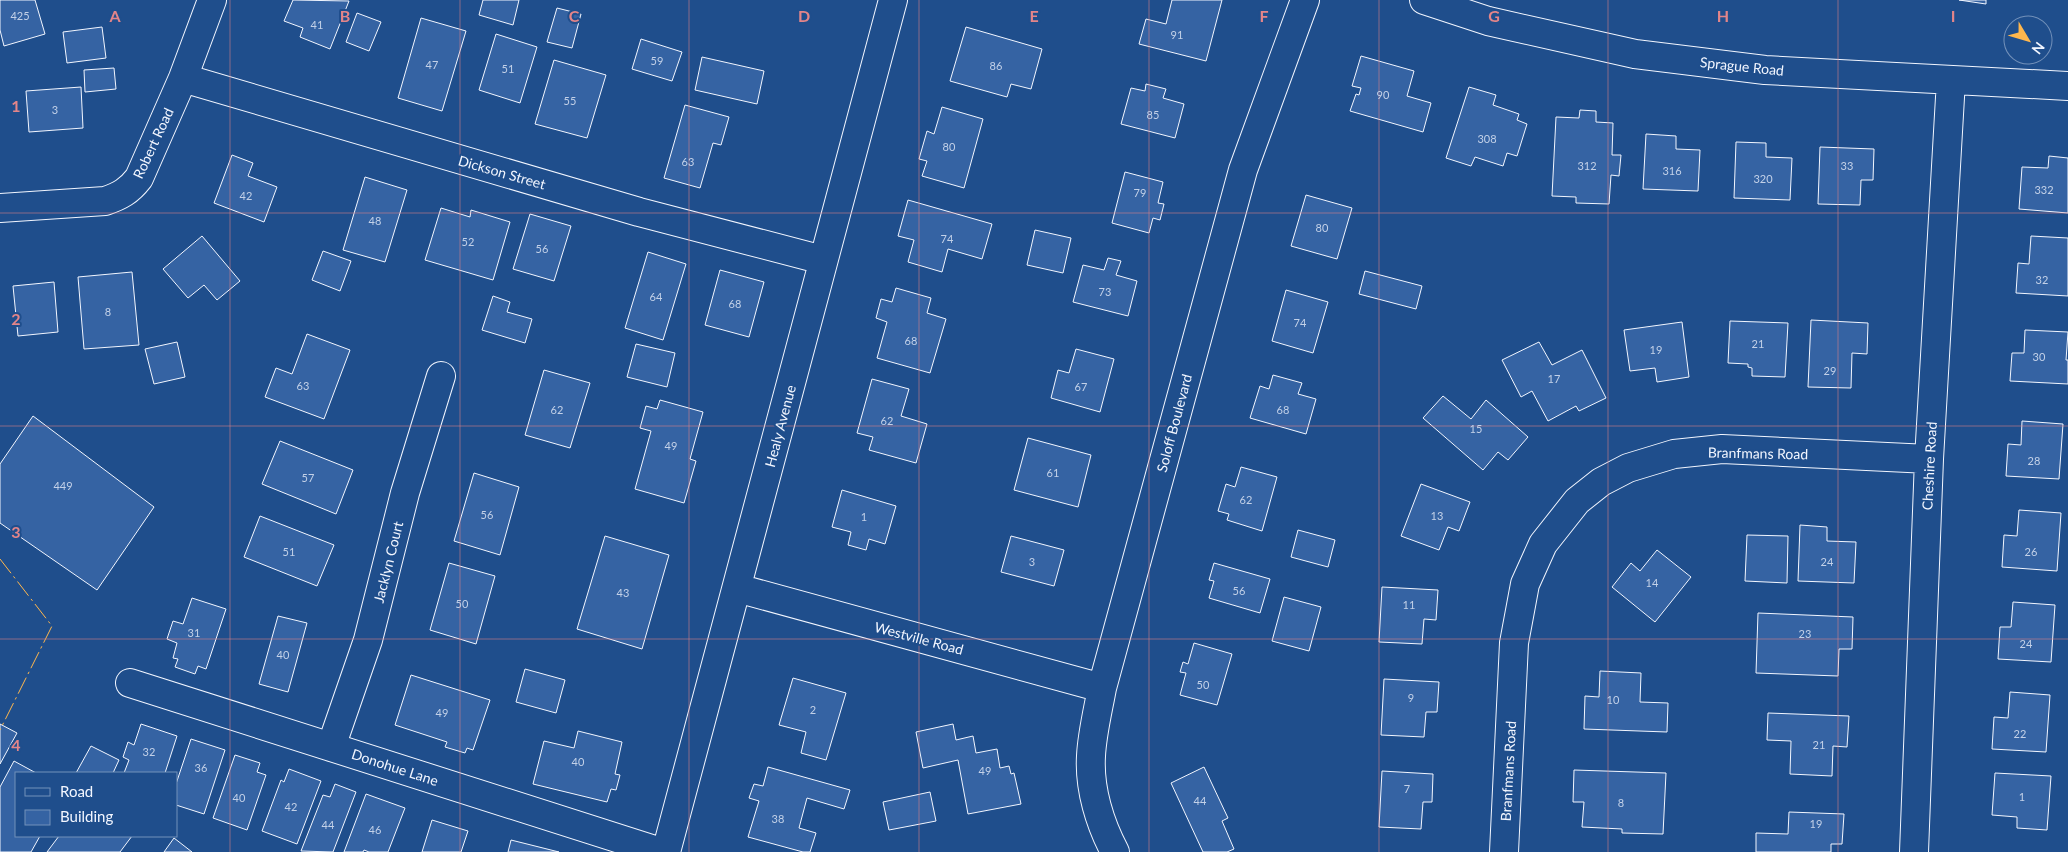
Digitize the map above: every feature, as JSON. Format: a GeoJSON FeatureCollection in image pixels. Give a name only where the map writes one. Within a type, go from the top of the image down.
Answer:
{"type":"FeatureCollection","features":[{"type":"Feature","properties":{"kind":"street","name":"Robert Road"},"geometry":{"type":"LineString","coordinates":[[0,208],[105,201],[119,197],[131,189],[139,178],[183,78],[212,0]]}},
{"type":"Feature","properties":{"kind":"street","name":"Healy Avenue"},"geometry":{"type":"LineString","coordinates":[[666,852],[892,0]]}},
{"type":"Feature","properties":{"kind":"street","name":"Soloff Boulevard"},"geometry":{"type":"LineString","coordinates":[[1115,852],[1104,832],[1092,786],[1091,756],[1102,688],[1243,170],[1305,0]]}},
{"type":"Feature","properties":{"kind":"street","name":"Sprague Road"},"geometry":{"type":"LineString","coordinates":[[1424,0],[1488,21],[1636,54],[1765,70],[2068,86]]}},
{"type":"Feature","properties":{"kind":"street","name":"Dickson Street"},"geometry":{"type":"LineString","coordinates":[[183,78],[639,212],[824,260]]}},
{"type":"Feature","properties":{"kind":"street","name":"Cheshire Road"},"geometry":{"type":"LineString","coordinates":[[1914,852],[1929,460],[1951,80]]}},
{"type":"Feature","properties":{"kind":"street","name":"Jacklyn Court"},"geometry":{"type":"LineString","coordinates":[[331,747],[368,640],[405,493],[441,376]]}},
{"type":"Feature","properties":{"kind":"street","name":"Branfmans Road"},"geometry":{"type":"LineString","coordinates":[[1504,852],[1514,643],[1525,584],[1543,544],[1577,501],[1601,482],[1628,468],[1674,454],[1722,449],[1929,460]]}},
{"type":"Feature","properties":{"kind":"street","name":"Westville Road"},"geometry":{"type":"LineString","coordinates":[[737,588],[1102,688]]}},
{"type":"Feature","properties":{"kind":"street","name":"Donohue Lane"},"geometry":{"type":"LineString","coordinates":[[130,682],[661,852]]}},
{"type":"Feature","properties":{"kind":"building"},"geometry":{"type":"Polygon","coordinates":[[[0,0],[35,0],[45,34],[4,46],[0,30],[0,0]]]}},
{"type":"Feature","properties":{"kind":"building"},"geometry":{"type":"Polygon","coordinates":[[[293,0],[349,1],[330,49],[300,37],[303,28],[284,21],[293,0]]]}},
{"type":"Feature","properties":{"kind":"building"},"geometry":{"type":"Polygon","coordinates":[[[483,0],[519,0],[513,25],[479,15],[483,0]]]}},
{"type":"Feature","properties":{"kind":"building"},"geometry":{"type":"Polygon","coordinates":[[[1172,0],[1222,0],[1206,61],[1139,44],[1146,19],[1166,24],[1172,0]]]}},
{"type":"Feature","properties":{"kind":"building"},"geometry":{"type":"Polygon","coordinates":[[[1959,0],[1986,0],[1986,4],[1959,0]]]}},
{"type":"Feature","properties":{"kind":"building"},"geometry":{"type":"Polygon","coordinates":[[[557,8],[581,14],[572,48],[547,42],[557,8]]]}},
{"type":"Feature","properties":{"kind":"building"},"geometry":{"type":"Polygon","coordinates":[[[357,13],[381,22],[369,51],[346,42],[357,13]]]}},
{"type":"Feature","properties":{"kind":"building"},"geometry":{"type":"Polygon","coordinates":[[[421,18],[466,31],[442,111],[398,98],[421,18]]]}},
{"type":"Feature","properties":{"kind":"building"},"geometry":{"type":"Polygon","coordinates":[[[102,27],[106,58],[67,63],[63,32],[102,27]]]}},
{"type":"Feature","properties":{"kind":"building"},"geometry":{"type":"Polygon","coordinates":[[[966,27],[1042,49],[1031,89],[1011,84],[1007,97],[950,81],[966,27]]]}},
{"type":"Feature","properties":{"kind":"building"},"geometry":{"type":"Polygon","coordinates":[[[496,34],[537,47],[520,103],[479,90],[496,34]]]}},
{"type":"Feature","properties":{"kind":"building"},"geometry":{"type":"Polygon","coordinates":[[[641,39],[682,52],[672,81],[632,69],[641,39]]]}},
{"type":"Feature","properties":{"kind":"building"},"geometry":{"type":"Polygon","coordinates":[[[1361,56],[1414,71],[1407,96],[1431,103],[1423,132],[1350,111],[1356,94],[1359,95],[1361,88],[1352,86],[1361,56]]]}},
{"type":"Feature","properties":{"kind":"building"},"geometry":{"type":"Polygon","coordinates":[[[702,57],[764,71],[757,104],[695,90],[702,57]]]}},
{"type":"Feature","properties":{"kind":"building"},"geometry":{"type":"Polygon","coordinates":[[[554,60],[606,75],[587,138],[535,124],[554,60]]]}},
{"type":"Feature","properties":{"kind":"building"},"geometry":{"type":"Polygon","coordinates":[[[114,68],[116,89],[85,92],[84,70],[114,68]]]}},
{"type":"Feature","properties":{"kind":"building"},"geometry":{"type":"Polygon","coordinates":[[[1146,84],[1166,89],[1163,98],[1184,104],[1175,138],[1121,124],[1131,88],[1145,91],[1146,84]]]}},
{"type":"Feature","properties":{"kind":"building"},"geometry":{"type":"Polygon","coordinates":[[[81,87],[83,128],[29,132],[26,91],[81,87]]]}},
{"type":"Feature","properties":{"kind":"building"},"geometry":{"type":"Polygon","coordinates":[[[1469,87],[1496,95],[1493,105],[1519,114],[1517,120],[1527,124],[1517,156],[1507,153],[1503,166],[1475,157],[1471,166],[1446,158],[1469,87]]]}},
{"type":"Feature","properties":{"kind":"building"},"geometry":{"type":"Polygon","coordinates":[[[685,105],[729,117],[721,145],[713,143],[700,188],[664,178],[685,105]]]}},
{"type":"Feature","properties":{"kind":"building"},"geometry":{"type":"Polygon","coordinates":[[[942,107],[983,119],[964,188],[922,176],[927,161],[919,159],[927,131],[934,134],[942,107]]]}},
{"type":"Feature","properties":{"kind":"building"},"geometry":{"type":"Polygon","coordinates":[[[1580,110],[1596,111],[1596,122],[1613,123],[1612,155],[1621,155],[1619,176],[1611,175],[1609,204],[1576,203],[1576,197],[1552,196],[1556,117],[1579,118],[1580,110]]]}},
{"type":"Feature","properties":{"kind":"building"},"geometry":{"type":"Polygon","coordinates":[[[1646,134],[1676,136],[1676,149],[1700,150],[1698,191],[1643,189],[1646,134]]]}},
{"type":"Feature","properties":{"kind":"building"},"geometry":{"type":"Polygon","coordinates":[[[1736,142],[1766,143],[1766,157],[1792,158],[1790,200],[1734,198],[1736,142]]]}},
{"type":"Feature","properties":{"kind":"building"},"geometry":{"type":"Polygon","coordinates":[[[1820,147],[1874,149],[1873,180],[1861,180],[1860,205],[1818,204],[1820,147]]]}},
{"type":"Feature","properties":{"kind":"building"},"geometry":{"type":"Polygon","coordinates":[[[232,155],[253,163],[248,176],[277,187],[264,222],[214,203],[232,155]]]}},
{"type":"Feature","properties":{"kind":"building"},"geometry":{"type":"Polygon","coordinates":[[[2049,156],[2068,158],[2068,213],[2019,209],[2022,167],[2048,168],[2049,156]]]}},
{"type":"Feature","properties":{"kind":"building"},"geometry":{"type":"Polygon","coordinates":[[[1125,172],[1163,182],[1158,203],[1164,204],[1160,220],[1153,218],[1149,233],[1112,223],[1125,172]]]}},
{"type":"Feature","properties":{"kind":"building"},"geometry":{"type":"Polygon","coordinates":[[[365,177],[407,190],[385,262],[343,250],[365,177]]]}},
{"type":"Feature","properties":{"kind":"building"},"geometry":{"type":"Polygon","coordinates":[[[1306,195],[1352,208],[1337,259],[1291,246],[1306,195]]]}},
{"type":"Feature","properties":{"kind":"building"},"geometry":{"type":"Polygon","coordinates":[[[908,200],[992,224],[982,259],[948,249],[942,272],[908,262],[914,240],[898,236],[908,200]]]}},
{"type":"Feature","properties":{"kind":"building"},"geometry":{"type":"Polygon","coordinates":[[[441,208],[470,217],[471,210],[510,222],[493,280],[425,260],[441,208]]]}},
{"type":"Feature","properties":{"kind":"building"},"geometry":{"type":"Polygon","coordinates":[[[530,214],[571,226],[554,281],[513,269],[530,214]]]}},
{"type":"Feature","properties":{"kind":"building"},"geometry":{"type":"Polygon","coordinates":[[[1035,230],[1071,238],[1063,273],[1027,265],[1035,230]]]}},
{"type":"Feature","properties":{"kind":"building"},"geometry":{"type":"Polygon","coordinates":[[[202,236],[240,281],[217,300],[204,285],[188,298],[163,269],[202,236]]]}},
{"type":"Feature","properties":{"kind":"building"},"geometry":{"type":"Polygon","coordinates":[[[2031,236],[2068,238],[2068,296],[2016,293],[2018,263],[2029,264],[2031,236]]]}},
{"type":"Feature","properties":{"kind":"building"},"geometry":{"type":"Polygon","coordinates":[[[323,251],[351,261],[340,291],[312,280],[323,251]]]}},
{"type":"Feature","properties":{"kind":"building"},"geometry":{"type":"Polygon","coordinates":[[[648,252],[686,264],[663,340],[625,328],[648,252]]]}},
{"type":"Feature","properties":{"kind":"building"},"geometry":{"type":"Polygon","coordinates":[[[1108,258],[1121,261],[1116,275],[1137,281],[1128,316],[1073,302],[1083,265],[1104,270],[1108,258]]]}},
{"type":"Feature","properties":{"kind":"building"},"geometry":{"type":"Polygon","coordinates":[[[720,270],[764,282],[749,337],[705,325],[720,270]]]}},
{"type":"Feature","properties":{"kind":"building"},"geometry":{"type":"Polygon","coordinates":[[[1365,271],[1422,286],[1416,309],[1359,294],[1365,271]]]}},
{"type":"Feature","properties":{"kind":"building"},"geometry":{"type":"Polygon","coordinates":[[[132,272],[139,345],[84,349],[78,277],[132,272]]]}},
{"type":"Feature","properties":{"kind":"building"},"geometry":{"type":"Polygon","coordinates":[[[54,282],[58,332],[18,336],[13,286],[54,282]]]}},
{"type":"Feature","properties":{"kind":"building"},"geometry":{"type":"Polygon","coordinates":[[[896,288],[931,298],[927,313],[946,319],[930,373],[877,358],[887,322],[876,318],[881,299],[892,302],[896,288]]]}},
{"type":"Feature","properties":{"kind":"building"},"geometry":{"type":"Polygon","coordinates":[[[1286,290],[1328,302],[1313,353],[1272,341],[1286,290]]]}},
{"type":"Feature","properties":{"kind":"building"},"geometry":{"type":"Polygon","coordinates":[[[493,296],[510,302],[507,312],[532,319],[525,343],[482,330],[493,296]]]}},
{"type":"Feature","properties":{"kind":"building"},"geometry":{"type":"Polygon","coordinates":[[[1811,320],[1868,323],[1867,354],[1852,353],[1851,388],[1808,387],[1811,320]]]}},
{"type":"Feature","properties":{"kind":"building"},"geometry":{"type":"Polygon","coordinates":[[[1730,321],[1788,323],[1785,377],[1752,376],[1752,368],[1748,367],[1748,364],[1728,363],[1730,321]]]}},
{"type":"Feature","properties":{"kind":"building"},"geometry":{"type":"Polygon","coordinates":[[[1682,322],[1689,377],[1657,382],[1655,368],[1630,371],[1624,330],[1682,322]]]}},
{"type":"Feature","properties":{"kind":"building"},"geometry":{"type":"Polygon","coordinates":[[[2025,330],[2068,332],[2066,360],[2068,360],[2068,384],[2010,381],[2012,353],[2024,353],[2025,330]]]}},
{"type":"Feature","properties":{"kind":"building"},"geometry":{"type":"Polygon","coordinates":[[[307,334],[350,350],[324,419],[265,397],[276,368],[292,374],[307,334]]]}},
{"type":"Feature","properties":{"kind":"building"},"geometry":{"type":"Polygon","coordinates":[[[177,342],[185,377],[154,384],[145,349],[177,342]]]}},
{"type":"Feature","properties":{"kind":"building"},"geometry":{"type":"Polygon","coordinates":[[[1539,342],[1552,365],[1582,350],[1606,398],[1579,411],[1576,406],[1548,421],[1532,391],[1521,397],[1502,360],[1539,342]]]}},
{"type":"Feature","properties":{"kind":"building"},"geometry":{"type":"Polygon","coordinates":[[[636,344],[675,353],[667,387],[627,377],[636,344]]]}},
{"type":"Feature","properties":{"kind":"building"},"geometry":{"type":"Polygon","coordinates":[[[1076,349],[1114,359],[1100,412],[1051,398],[1058,370],[1069,373],[1076,349]]]}},
{"type":"Feature","properties":{"kind":"building"},"geometry":{"type":"Polygon","coordinates":[[[544,370],[590,383],[570,448],[525,435],[544,370]]]}},
{"type":"Feature","properties":{"kind":"building"},"geometry":{"type":"Polygon","coordinates":[[[1273,375],[1302,383],[1298,394],[1316,399],[1306,434],[1250,418],[1260,386],[1269,389],[1273,375]]]}},
{"type":"Feature","properties":{"kind":"building"},"geometry":{"type":"Polygon","coordinates":[[[872,379],[909,389],[901,416],[927,424],[916,463],[869,450],[873,437],[857,433],[872,379]]]}},
{"type":"Feature","properties":{"kind":"building"},"geometry":{"type":"Polygon","coordinates":[[[1443,396],[1471,419],[1486,400],[1528,437],[1508,460],[1498,452],[1483,470],[1423,418],[1443,396]]]}},
{"type":"Feature","properties":{"kind":"building"},"geometry":{"type":"Polygon","coordinates":[[[660,400],[703,412],[690,459],[696,461],[684,503],[635,489],[651,431],[640,428],[646,406],[657,409],[660,400]]]}},
{"type":"Feature","properties":{"kind":"building"},"geometry":{"type":"Polygon","coordinates":[[[33,416],[154,507],[97,590],[0,523],[0,464],[33,416]]]}},
{"type":"Feature","properties":{"kind":"building"},"geometry":{"type":"Polygon","coordinates":[[[2022,421],[2063,424],[2059,479],[2006,476],[2008,444],[2021,445],[2022,421]]]}},
{"type":"Feature","properties":{"kind":"building"},"geometry":{"type":"Polygon","coordinates":[[[1028,438],[1091,455],[1078,507],[1014,490],[1028,438]]]}},
{"type":"Feature","properties":{"kind":"building"},"geometry":{"type":"Polygon","coordinates":[[[280,441],[353,470],[336,514],[262,484],[280,441]]]}},
{"type":"Feature","properties":{"kind":"building"},"geometry":{"type":"Polygon","coordinates":[[[1241,467],[1277,477],[1262,531],[1227,520],[1229,514],[1218,511],[1226,484],[1235,487],[1241,467]]]}},
{"type":"Feature","properties":{"kind":"building"},"geometry":{"type":"Polygon","coordinates":[[[474,473],[519,487],[500,555],[454,541],[474,473]]]}},
{"type":"Feature","properties":{"kind":"building"},"geometry":{"type":"Polygon","coordinates":[[[1421,484],[1470,502],[1459,531],[1448,527],[1439,550],[1401,536],[1421,484]]]}},
{"type":"Feature","properties":{"kind":"building"},"geometry":{"type":"Polygon","coordinates":[[[842,490],[896,506],[885,544],[869,539],[866,550],[848,545],[851,532],[832,527],[842,490]]]}},
{"type":"Feature","properties":{"kind":"building"},"geometry":{"type":"Polygon","coordinates":[[[2019,510],[2061,513],[2057,571],[2002,567],[2004,535],[2017,536],[2019,510]]]}},
{"type":"Feature","properties":{"kind":"building"},"geometry":{"type":"Polygon","coordinates":[[[260,516],[334,545],[317,586],[244,557],[260,516]]]}},
{"type":"Feature","properties":{"kind":"building"},"geometry":{"type":"Polygon","coordinates":[[[1800,525],[1827,527],[1827,541],[1856,542],[1854,583],[1798,581],[1800,525]]]}},
{"type":"Feature","properties":{"kind":"building"},"geometry":{"type":"Polygon","coordinates":[[[1298,530],[1335,540],[1328,567],[1291,557],[1298,530]]]}},
{"type":"Feature","properties":{"kind":"building"},"geometry":{"type":"Polygon","coordinates":[[[1747,535],[1788,536],[1787,583],[1745,581],[1747,535]]]}},
{"type":"Feature","properties":{"kind":"building"},"geometry":{"type":"Polygon","coordinates":[[[605,536],[669,555],[642,649],[577,629],[605,536]]]}},
{"type":"Feature","properties":{"kind":"building"},"geometry":{"type":"Polygon","coordinates":[[[1011,536],[1064,550],[1054,586],[1001,572],[1011,536]]]}},
{"type":"Feature","properties":{"kind":"building"},"geometry":{"type":"Polygon","coordinates":[[[1657,550],[1691,577],[1655,622],[1612,587],[1631,563],[1640,571],[1657,550]]]}},
{"type":"Feature","properties":{"kind":"building"},"geometry":{"type":"Polygon","coordinates":[[[449,563],[495,576],[476,644],[430,630],[449,563]]]}},
{"type":"Feature","properties":{"kind":"building"},"geometry":{"type":"Polygon","coordinates":[[[1214,563],[1270,579],[1260,613],[1209,598],[1214,581],[1209,580],[1214,563]]]}},
{"type":"Feature","properties":{"kind":"building"},"geometry":{"type":"Polygon","coordinates":[[[1382,587],[1438,590],[1436,620],[1424,619],[1422,644],[1379,642],[1382,587]]]}},
{"type":"Feature","properties":{"kind":"building"},"geometry":{"type":"Polygon","coordinates":[[[1284,597],[1321,607],[1309,651],[1272,641],[1284,597]]]}},
{"type":"Feature","properties":{"kind":"building"},"geometry":{"type":"Polygon","coordinates":[[[192,598],[226,609],[206,669],[198,666],[195,674],[175,667],[178,659],[173,658],[177,643],[167,639],[173,621],[183,624],[192,598]]]}},
{"type":"Feature","properties":{"kind":"building"},"geometry":{"type":"Polygon","coordinates":[[[2013,602],[2055,605],[2051,662],[1998,659],[2000,627],[2011,627],[2013,602]]]}},
{"type":"Feature","properties":{"kind":"building"},"geometry":{"type":"Polygon","coordinates":[[[1758,613],[1853,617],[1852,649],[1839,649],[1838,676],[1756,673],[1758,613]]]}},
{"type":"Feature","properties":{"kind":"building"},"geometry":{"type":"Polygon","coordinates":[[[278,616],[307,623],[288,692],[259,684],[278,616]]]}},
{"type":"Feature","properties":{"kind":"building"},"geometry":{"type":"Polygon","coordinates":[[[1194,643],[1232,654],[1217,705],[1180,695],[1186,673],[1180,672],[1183,662],[1188,664],[1194,643]]]}},
{"type":"Feature","properties":{"kind":"building"},"geometry":{"type":"Polygon","coordinates":[[[525,669],[565,680],[556,713],[516,702],[525,669]]]}},
{"type":"Feature","properties":{"kind":"building"},"geometry":{"type":"Polygon","coordinates":[[[1600,671],[1641,673],[1640,702],[1668,703],[1667,732],[1584,729],[1585,696],[1599,697],[1600,671]]]}},
{"type":"Feature","properties":{"kind":"building"},"geometry":{"type":"Polygon","coordinates":[[[411,675],[490,700],[473,750],[467,748],[465,753],[445,747],[447,742],[395,725],[411,675]]]}},
{"type":"Feature","properties":{"kind":"building"},"geometry":{"type":"Polygon","coordinates":[[[793,678],[846,693],[826,760],[801,753],[806,732],[779,725],[793,678]]]}},
{"type":"Feature","properties":{"kind":"building"},"geometry":{"type":"Polygon","coordinates":[[[1384,679],[1439,682],[1437,712],[1426,712],[1424,737],[1381,735],[1384,679]]]}},
{"type":"Feature","properties":{"kind":"building"},"geometry":{"type":"Polygon","coordinates":[[[2010,692],[2050,695],[2046,752],[1992,749],[1994,717],[2008,718],[2010,692]]]}},
{"type":"Feature","properties":{"kind":"building"},"geometry":{"type":"Polygon","coordinates":[[[1768,713],[1849,716],[1847,747],[1833,746],[1832,776],[1790,774],[1791,741],[1767,740],[1768,713]]]}},
{"type":"Feature","properties":{"kind":"building"},"geometry":{"type":"Polygon","coordinates":[[[0,724],[17,733],[0,764],[0,724]]]}},
{"type":"Feature","properties":{"kind":"building"},"geometry":{"type":"Polygon","coordinates":[[[141,724],[177,736],[165,772],[124,772],[129,760],[123,757],[128,742],[134,745],[141,724]]]}},
{"type":"Feature","properties":{"kind":"building"},"geometry":{"type":"Polygon","coordinates":[[[953,724],[956,740],[973,736],[976,753],[997,749],[1000,768],[1009,766],[1011,774],[1014,773],[1021,804],[968,814],[958,760],[923,768],[916,732],[953,724]]]}},
{"type":"Feature","properties":{"kind":"building"},"geometry":{"type":"Polygon","coordinates":[[[578,731],[622,742],[615,774],[620,775],[616,790],[611,789],[607,802],[533,784],[544,741],[574,748],[578,731]]]}},
{"type":"Feature","properties":{"kind":"building"},"geometry":{"type":"Polygon","coordinates":[[[191,739],[225,750],[204,814],[178,806],[178,778],[191,739]]]}},
{"type":"Feature","properties":{"kind":"building"},"geometry":{"type":"Polygon","coordinates":[[[91,746],[119,760],[113,772],[77,772],[91,746]]]}},
{"type":"Feature","properties":{"kind":"building"},"geometry":{"type":"Polygon","coordinates":[[[235,755],[260,763],[257,772],[266,775],[247,830],[213,818],[235,755]]]}},
{"type":"Feature","properties":{"kind":"building"},"geometry":{"type":"Polygon","coordinates":[[[14,761],[34,772],[15,772],[15,837],[39,837],[31,852],[0,852],[0,787],[14,761]]]}},
{"type":"Feature","properties":{"kind":"building"},"geometry":{"type":"Polygon","coordinates":[[[768,767],[850,790],[844,809],[807,798],[799,828],[816,833],[810,852],[803,852],[748,837],[759,801],[749,798],[754,784],[763,786],[768,767]]]}},
{"type":"Feature","properties":{"kind":"building"},"geometry":{"type":"Polygon","coordinates":[[[1204,767],[1228,818],[1222,821],[1234,849],[1227,852],[1203,852],[1171,783],[1204,767]]]}},
{"type":"Feature","properties":{"kind":"building"},"geometry":{"type":"Polygon","coordinates":[[[289,769],[321,781],[297,844],[262,831],[281,780],[284,782],[289,769]]]}},
{"type":"Feature","properties":{"kind":"building"},"geometry":{"type":"Polygon","coordinates":[[[1574,770],[1666,773],[1663,834],[1622,833],[1622,829],[1582,827],[1584,802],[1573,802],[1574,770]]]}},
{"type":"Feature","properties":{"kind":"building"},"geometry":{"type":"Polygon","coordinates":[[[1382,771],[1433,774],[1432,802],[1423,802],[1421,829],[1379,827],[1382,771]]]}},
{"type":"Feature","properties":{"kind":"building"},"geometry":{"type":"Polygon","coordinates":[[[1995,773],[2051,776],[2047,830],[2017,828],[2017,817],[1992,815],[1995,773]]]}},
{"type":"Feature","properties":{"kind":"building"},"geometry":{"type":"Polygon","coordinates":[[[335,784],[356,792],[333,852],[301,851],[323,795],[330,797],[335,784]]]}},
{"type":"Feature","properties":{"kind":"building"},"geometry":{"type":"Polygon","coordinates":[[[930,792],[936,821],[889,830],[883,802],[930,792]]]}},
{"type":"Feature","properties":{"kind":"building"},"geometry":{"type":"Polygon","coordinates":[[[366,794],[405,808],[388,852],[369,852],[364,850],[363,852],[344,852],[366,794]]]}},
{"type":"Feature","properties":{"kind":"building"},"geometry":{"type":"Polygon","coordinates":[[[1789,812],[1844,814],[1842,844],[1831,844],[1831,852],[1756,852],[1756,833],[1788,834],[1789,812]]]}},
{"type":"Feature","properties":{"kind":"building"},"geometry":{"type":"Polygon","coordinates":[[[432,820],[468,831],[461,852],[422,852],[432,820]]]}},
{"type":"Feature","properties":{"kind":"building"},"geometry":{"type":"Polygon","coordinates":[[[58,837],[131,837],[120,852],[47,852],[58,837]]]}},
{"type":"Feature","properties":{"kind":"building"},"geometry":{"type":"Polygon","coordinates":[[[174,838],[192,852],[164,852],[174,838]]]}},
{"type":"Feature","properties":{"kind":"building"},"geometry":{"type":"Polygon","coordinates":[[[511,840],[559,852],[508,852],[511,840]]]}},
{"type":"Feature","properties":{"kind":"power"},"geometry":{"type":"LineString","coordinates":[[0,559],[52,626],[0,730]]}}]}
